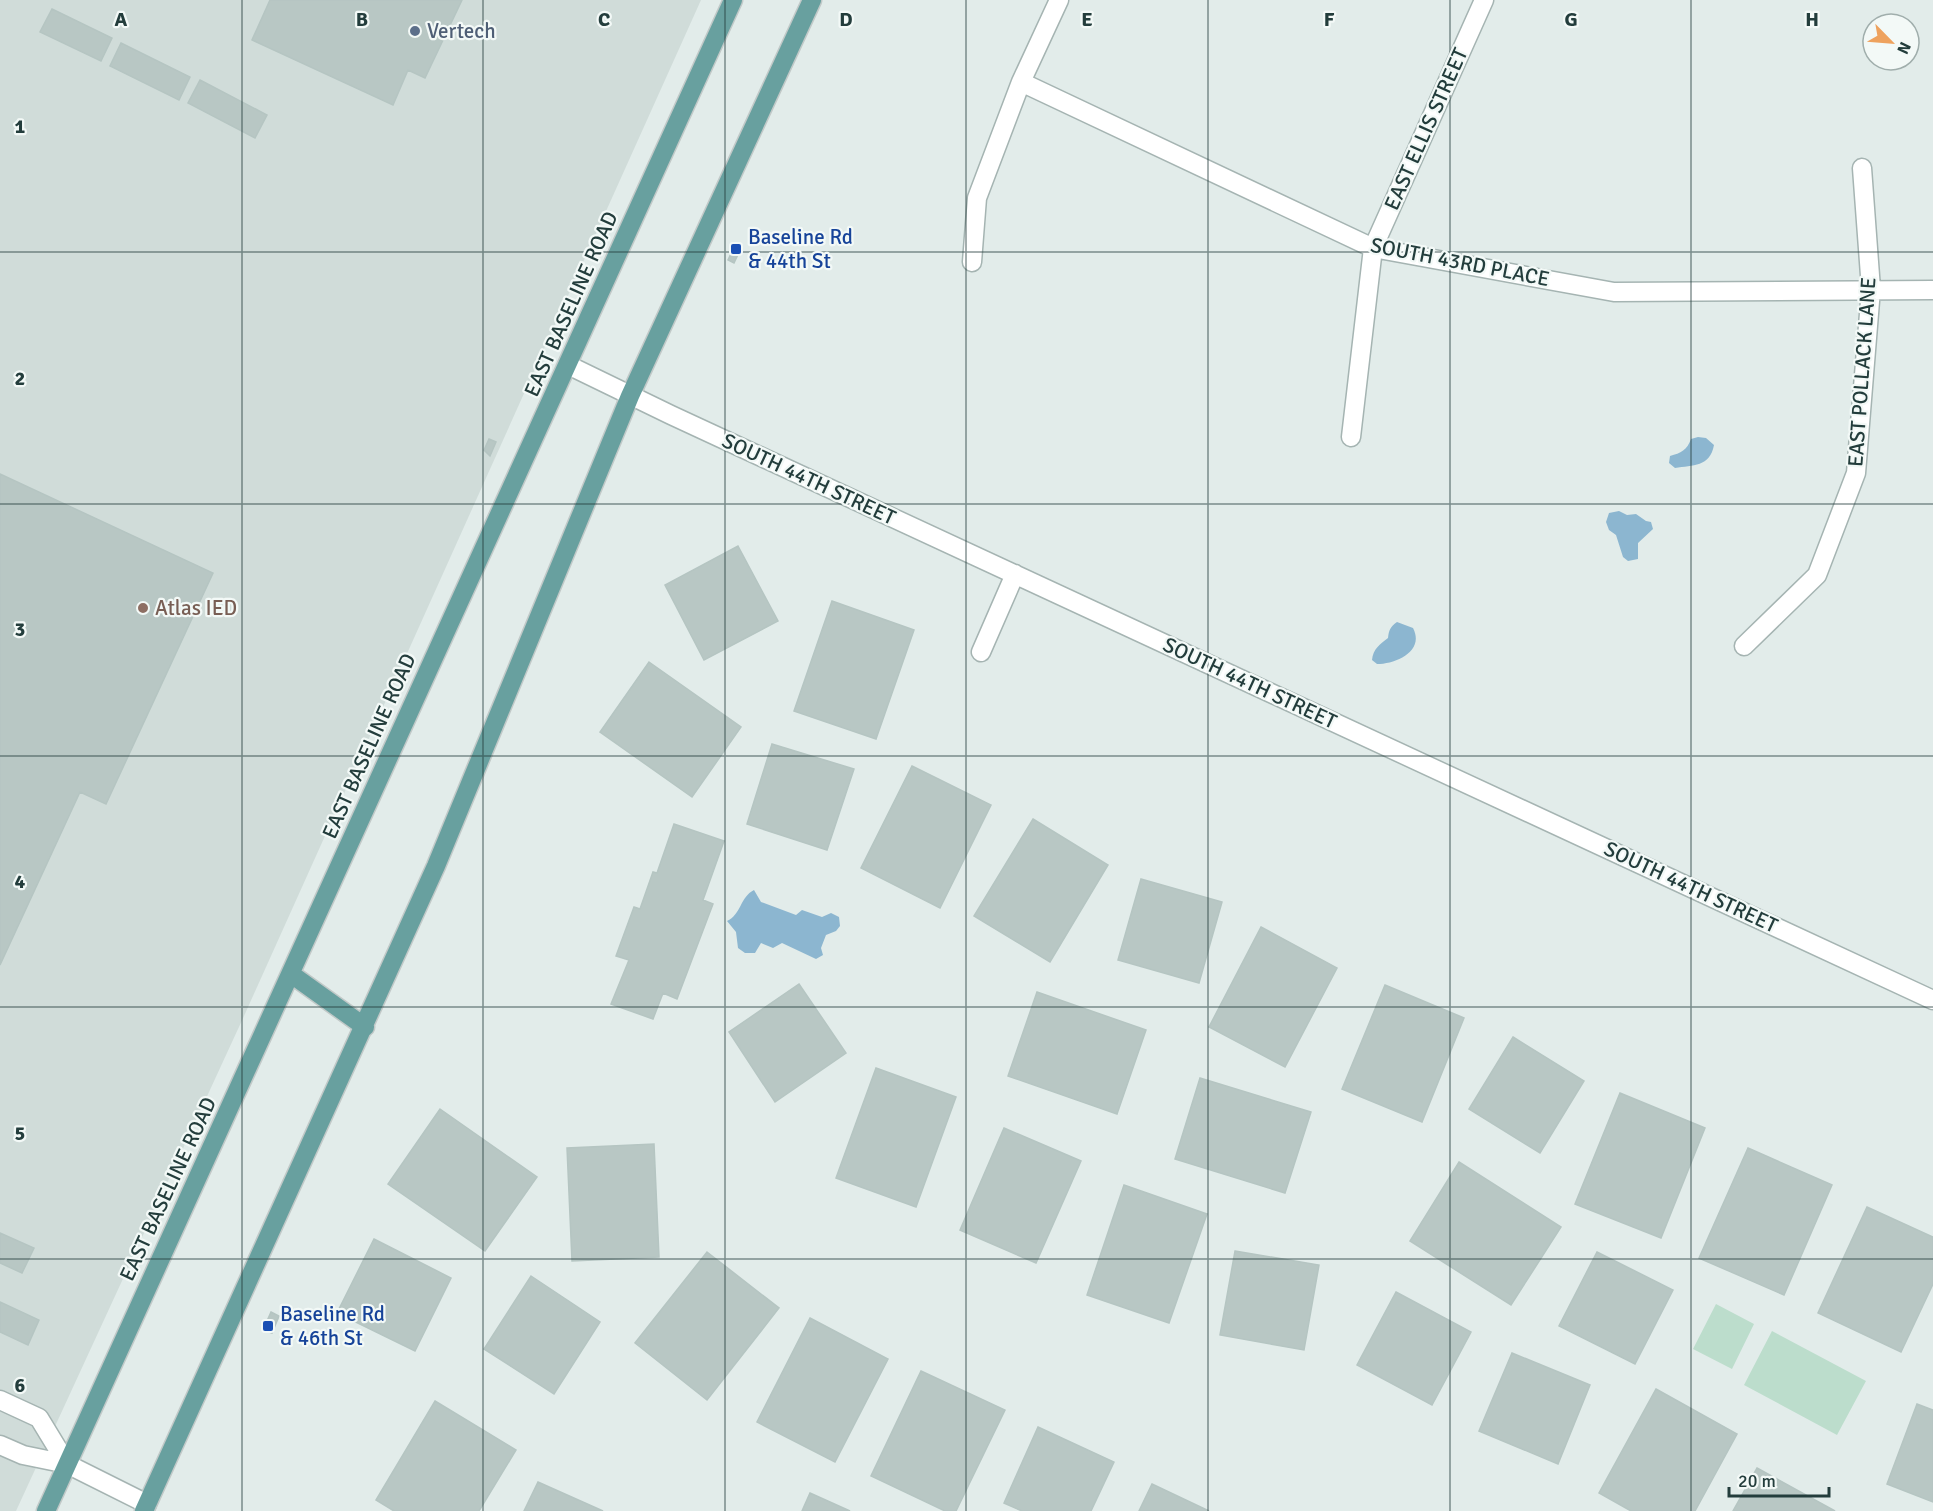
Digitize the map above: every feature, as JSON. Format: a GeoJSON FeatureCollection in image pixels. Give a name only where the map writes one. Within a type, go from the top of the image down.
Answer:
{"type":"FeatureCollection","features":[{"type":"Feature","properties":{"kind":"main road","name":"EAST BASELINE ROAD"},"geometry":{"type":"LineString","coordinates":[[46,1511],[734,0]]}},
{"type":"Feature","properties":{"kind":"main road"},"geometry":{"type":"LineString","coordinates":[[146,1507],[436,866],[630,396],[812,0]]}},
{"type":"Feature","properties":{"kind":"main road"},"geometry":{"type":"LineString","coordinates":[[291,974],[365,1027]]}},
{"type":"Feature","properties":{"kind":"street"},"geometry":{"type":"LineString","coordinates":[[972,262],[977,198],[1021,82],[1059,0]]}},
{"type":"Feature","properties":{"kind":"street","name":"EAST ELLIS STREET"},"geometry":{"type":"LineString","coordinates":[[1351,437],[1373,248],[1484,0]]}},
{"type":"Feature","properties":{"kind":"street","name":"SOUTH 43RD PLACE"},"geometry":{"type":"LineString","coordinates":[[1021,82],[1373,248],[1614,292],[1933,290]]}},
{"type":"Feature","properties":{"kind":"street","name":"EAST POLLACK LANE"},"geometry":{"type":"LineString","coordinates":[[1744,646],[1817,574],[1856,473],[1871,289],[1862,168]]}},
{"type":"Feature","properties":{"kind":"street","name":"SOUTH 44TH STREET"},"geometry":{"type":"LineString","coordinates":[[568,365],[630,396],[1933,1000]]}},
{"type":"Feature","properties":{"kind":"street"},"geometry":{"type":"LineString","coordinates":[[981,652],[1015,574]]}},
{"type":"Feature","properties":{"kind":"street"},"geometry":{"type":"LineString","coordinates":[[0,1400],[39,1418],[67,1464]]}},
{"type":"Feature","properties":{"kind":"street"},"geometry":{"type":"LineString","coordinates":[[0,1445],[23,1455],[67,1464],[146,1507]]}},
{"type":"Feature","properties":{"kind":"shaded area"},"geometry":{"type":"Polygon","coordinates":[[[0,0],[701,0],[244,1016],[16,1511],[0,1511],[0,0]]]}},
{"type":"Feature","properties":{"kind":"green space"},"geometry":{"type":"Polygon","coordinates":[[[1716,1304],[1754,1324],[1732,1369],[1693,1349],[1716,1304]]]}},
{"type":"Feature","properties":{"kind":"green space"},"geometry":{"type":"Polygon","coordinates":[[[1772,1331],[1866,1381],[1837,1435],[1744,1385],[1772,1331]]]}},
{"type":"Feature","properties":{"kind":"water"},"geometry":{"type":"Polygon","coordinates":[[[1706,438],[1714,445],[1705,461],[1675,468],[1669,463],[1670,456],[1683,450],[1691,439],[1706,438]]]}},
{"type":"Feature","properties":{"kind":"water"},"geometry":{"type":"Polygon","coordinates":[[[1619,511],[1627,515],[1636,514],[1651,522],[1653,529],[1638,543],[1638,559],[1628,561],[1623,557],[1616,535],[1609,530],[1606,522],[1609,513],[1619,511]]]}},
{"type":"Feature","properties":{"kind":"water"},"geometry":{"type":"Polygon","coordinates":[[[1397,622],[1413,628],[1416,636],[1415,643],[1407,655],[1400,659],[1377,664],[1372,660],[1375,650],[1388,638],[1390,629],[1397,622]]]}},
{"type":"Feature","properties":{"kind":"water"},"geometry":{"type":"Polygon","coordinates":[[[754,890],[761,902],[796,915],[802,910],[822,917],[831,913],[839,917],[840,926],[836,931],[826,935],[821,948],[823,955],[816,959],[782,943],[773,948],[761,943],[755,953],[745,953],[738,948],[736,932],[727,921],[735,915],[749,893],[754,890]]]}},
{"type":"Feature","properties":{"kind":"building"},"geometry":{"type":"Polygon","coordinates":[[[270,0],[462,0],[425,78],[408,70],[393,105],[252,40],[270,0]]]}},
{"type":"Feature","properties":{"kind":"building"},"geometry":{"type":"Polygon","coordinates":[[[52,9],[112,38],[101,61],[40,32],[52,9]]]}},
{"type":"Feature","properties":{"kind":"building"},"geometry":{"type":"Polygon","coordinates":[[[121,43],[190,77],[179,100],[110,66],[121,43]]]}},
{"type":"Feature","properties":{"kind":"building"},"geometry":{"type":"Polygon","coordinates":[[[200,80],[267,115],[255,138],[188,103],[200,80]]]}},
{"type":"Feature","properties":{"kind":"building"},"geometry":{"type":"Polygon","coordinates":[[[736,243],[742,246],[734,263],[728,260],[736,243]]]}},
{"type":"Feature","properties":{"kind":"building"},"geometry":{"type":"Polygon","coordinates":[[[489,439],[496,442],[490,456],[484,450],[489,439]]]}},
{"type":"Feature","properties":{"kind":"building"},"geometry":{"type":"Polygon","coordinates":[[[0,474],[213,573],[106,804],[80,792],[0,965],[0,474]]]}},
{"type":"Feature","properties":{"kind":"building"},"geometry":{"type":"Polygon","coordinates":[[[738,546],[778,621],[704,660],[665,585],[738,546]]]}},
{"type":"Feature","properties":{"kind":"building"},"geometry":{"type":"Polygon","coordinates":[[[832,601],[914,630],[876,739],[794,711],[832,601]]]}},
{"type":"Feature","properties":{"kind":"building"},"geometry":{"type":"Polygon","coordinates":[[[649,662],[741,727],[692,797],[600,732],[649,662]]]}},
{"type":"Feature","properties":{"kind":"building"},"geometry":{"type":"Polygon","coordinates":[[[772,744],[854,769],[827,850],[747,824],[772,744]]]}},
{"type":"Feature","properties":{"kind":"building"},"geometry":{"type":"Polygon","coordinates":[[[912,766],[991,805],[940,908],[861,868],[912,766]]]}},
{"type":"Feature","properties":{"kind":"building"},"geometry":{"type":"Polygon","coordinates":[[[1033,819],[1108,865],[1050,962],[974,916],[1033,819]]]}},
{"type":"Feature","properties":{"kind":"building"},"geometry":{"type":"Polygon","coordinates":[[[674,824],[724,841],[703,900],[713,904],[677,999],[663,993],[653,1019],[611,1004],[629,960],[616,956],[634,907],[640,909],[653,872],[657,873],[674,824]]]}},
{"type":"Feature","properties":{"kind":"building"},"geometry":{"type":"Polygon","coordinates":[[[1141,879],[1222,902],[1199,983],[1118,960],[1141,879]]]}},
{"type":"Feature","properties":{"kind":"building"},"geometry":{"type":"Polygon","coordinates":[[[1261,927],[1337,968],[1285,1067],[1209,1027],[1261,927]]]}},
{"type":"Feature","properties":{"kind":"building"},"geometry":{"type":"Polygon","coordinates":[[[799,984],[846,1053],[775,1102],[729,1032],[799,984]]]}},
{"type":"Feature","properties":{"kind":"building"},"geometry":{"type":"Polygon","coordinates":[[[1385,985],[1464,1018],[1422,1122],[1342,1089],[1385,985]]]}},
{"type":"Feature","properties":{"kind":"building"},"geometry":{"type":"Polygon","coordinates":[[[1037,992],[1146,1030],[1117,1114],[1008,1076],[1037,992]]]}},
{"type":"Feature","properties":{"kind":"building"},"geometry":{"type":"Polygon","coordinates":[[[1513,1037],[1584,1081],[1540,1153],[1469,1109],[1513,1037]]]}},
{"type":"Feature","properties":{"kind":"building"},"geometry":{"type":"Polygon","coordinates":[[[876,1068],[956,1097],[916,1207],[836,1178],[876,1068]]]}},
{"type":"Feature","properties":{"kind":"building"},"geometry":{"type":"Polygon","coordinates":[[[1200,1078],[1311,1112],[1285,1193],[1175,1159],[1200,1078]]]}},
{"type":"Feature","properties":{"kind":"building"},"geometry":{"type":"Polygon","coordinates":[[[1620,1093],[1705,1128],[1661,1238],[1575,1204],[1620,1093]]]}},
{"type":"Feature","properties":{"kind":"building"},"geometry":{"type":"Polygon","coordinates":[[[440,1109],[537,1177],[485,1251],[388,1184],[440,1109]]]}},
{"type":"Feature","properties":{"kind":"building"},"geometry":{"type":"Polygon","coordinates":[[[1004,1128],[1081,1161],[1036,1263],[960,1230],[1004,1128]]]}},
{"type":"Feature","properties":{"kind":"building"},"geometry":{"type":"Polygon","coordinates":[[[654,1144],[659,1257],[572,1261],[567,1148],[654,1144]]]}},
{"type":"Feature","properties":{"kind":"building"},"geometry":{"type":"Polygon","coordinates":[[[1748,1148],[1832,1185],[1784,1295],[1699,1258],[1748,1148]]]}},
{"type":"Feature","properties":{"kind":"building"},"geometry":{"type":"Polygon","coordinates":[[[1459,1162],[1561,1227],[1511,1305],[1410,1241],[1459,1162]]]}},
{"type":"Feature","properties":{"kind":"building"},"geometry":{"type":"Polygon","coordinates":[[[1124,1185],[1207,1214],[1169,1323],[1087,1295],[1124,1185]]]}},
{"type":"Feature","properties":{"kind":"building"},"geometry":{"type":"Polygon","coordinates":[[[1867,1207],[1933,1237],[1933,1284],[1901,1352],[1818,1313],[1867,1207]]]}},
{"type":"Feature","properties":{"kind":"building"},"geometry":{"type":"Polygon","coordinates":[[[0,1233],[34,1248],[22,1273],[0,1263],[0,1233]]]}},
{"type":"Feature","properties":{"kind":"building"},"geometry":{"type":"Polygon","coordinates":[[[374,1239],[451,1278],[415,1351],[337,1313],[374,1239]]]}},
{"type":"Feature","properties":{"kind":"building"},"geometry":{"type":"Polygon","coordinates":[[[1235,1251],[1319,1265],[1304,1350],[1220,1335],[1235,1251]]]}},
{"type":"Feature","properties":{"kind":"building"},"geometry":{"type":"Polygon","coordinates":[[[707,1252],[779,1308],[707,1400],[635,1343],[707,1252]]]}},
{"type":"Feature","properties":{"kind":"building"},"geometry":{"type":"Polygon","coordinates":[[[1597,1252],[1673,1290],[1635,1364],[1559,1326],[1597,1252]]]}},
{"type":"Feature","properties":{"kind":"building"},"geometry":{"type":"Polygon","coordinates":[[[531,1276],[600,1322],[554,1394],[484,1349],[531,1276]]]}},
{"type":"Feature","properties":{"kind":"building"},"geometry":{"type":"Polygon","coordinates":[[[1396,1292],[1471,1332],[1432,1405],[1357,1365],[1396,1292]]]}},
{"type":"Feature","properties":{"kind":"building"},"geometry":{"type":"Polygon","coordinates":[[[0,1302],[39,1320],[28,1345],[0,1332],[0,1302]]]}},
{"type":"Feature","properties":{"kind":"building"},"geometry":{"type":"Polygon","coordinates":[[[271,1312],[279,1316],[272,1333],[263,1330],[271,1312]]]}},
{"type":"Feature","properties":{"kind":"building"},"geometry":{"type":"Polygon","coordinates":[[[810,1318],[888,1359],[835,1462],[757,1422],[810,1318]]]}},
{"type":"Feature","properties":{"kind":"building"},"geometry":{"type":"Polygon","coordinates":[[[1512,1353],[1590,1385],[1558,1464],[1479,1431],[1512,1353]]]}},
{"type":"Feature","properties":{"kind":"building"},"geometry":{"type":"Polygon","coordinates":[[[921,1371],[1005,1410],[956,1511],[945,1511],[871,1476],[921,1371]]]}},
{"type":"Feature","properties":{"kind":"building"},"geometry":{"type":"Polygon","coordinates":[[[1656,1389],[1737,1434],[1695,1511],[1631,1511],[1599,1493],[1656,1389]]]}},
{"type":"Feature","properties":{"kind":"building"},"geometry":{"type":"Polygon","coordinates":[[[435,1401],[516,1450],[479,1511],[394,1511],[376,1500],[435,1401]]]}},
{"type":"Feature","properties":{"kind":"building"},"geometry":{"type":"Polygon","coordinates":[[[1917,1404],[1933,1410],[1933,1502],[1887,1484],[1917,1404]]]}},
{"type":"Feature","properties":{"kind":"building"},"geometry":{"type":"Polygon","coordinates":[[[1038,1427],[1114,1462],[1091,1511],[1022,1511],[1004,1503],[1038,1427]]]}},
{"type":"Feature","properties":{"kind":"building"},"geometry":{"type":"Polygon","coordinates":[[[1757,1468],[1835,1511],[1733,1511],[1757,1468]]]}},
{"type":"Feature","properties":{"kind":"building"},"geometry":{"type":"Polygon","coordinates":[[[538,1482],[603,1511],[524,1511],[538,1482]]]}},
{"type":"Feature","properties":{"kind":"building"},"geometry":{"type":"Polygon","coordinates":[[[1152,1484],[1209,1511],[1139,1511],[1152,1484]]]}},
{"type":"Feature","properties":{"kind":"building"},"geometry":{"type":"Polygon","coordinates":[[[810,1493],[850,1511],[802,1511],[810,1493]]]}},
{"type":"Feature","properties":{"kind":"place","name":"Vertech"},"geometry":{"type":"Point","coordinates":[415,31]}},
{"type":"Feature","properties":{"kind":"place","name":"Baseline Rd & 44th St"},"geometry":{"type":"Point","coordinates":[736,249]}},
{"type":"Feature","properties":{"kind":"place","name":"Atlas IED"},"geometry":{"type":"Point","coordinates":[143,608]}},
{"type":"Feature","properties":{"kind":"place","name":"Baseline Rd & 46th St"},"geometry":{"type":"Point","coordinates":[268,1326]}}]}
